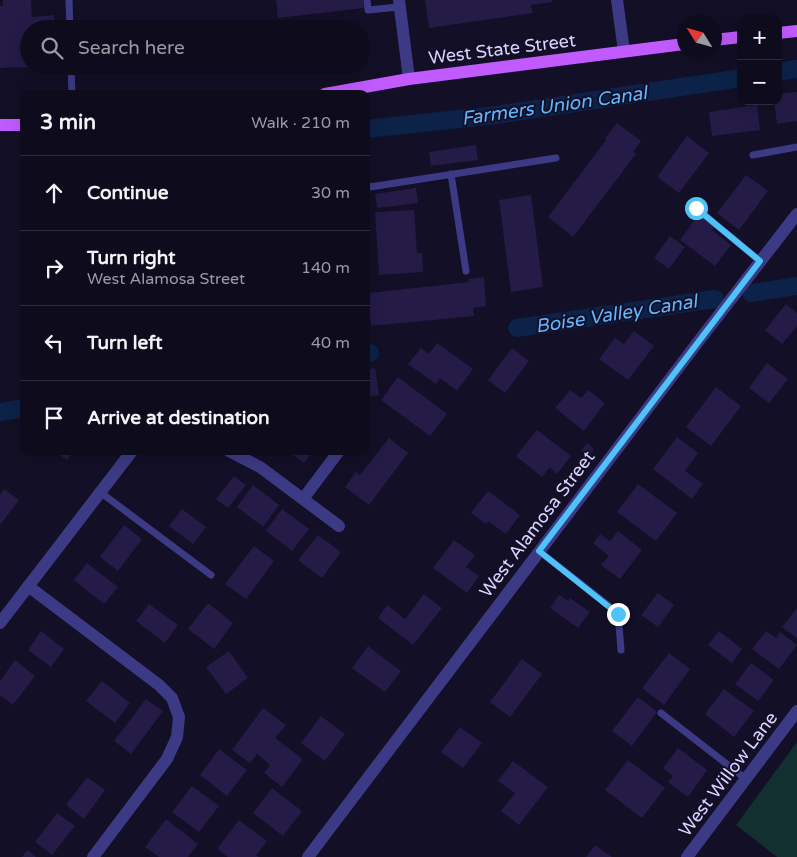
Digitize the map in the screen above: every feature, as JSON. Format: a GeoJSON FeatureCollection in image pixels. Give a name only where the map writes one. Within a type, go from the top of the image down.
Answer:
{"type":"FeatureCollection","features":[{"type":"Feature","properties":{"kind":"main road"},"geometry":{"type":"LineString","coordinates":[[782,33],[797,31]]}},
{"type":"Feature","properties":{"kind":"main road"},"geometry":{"type":"LineString","coordinates":[[722,39],[737,37]]}},
{"type":"Feature","properties":{"kind":"main road","name":"West State Street"},"geometry":{"type":"LineString","coordinates":[[347,90],[409,79],[677,45]]}},
{"type":"Feature","properties":{"kind":"main road"},"geometry":{"type":"LineString","coordinates":[[0,125],[20,125]]}},
{"type":"Feature","properties":{"kind":"street"},"geometry":{"type":"LineString","coordinates":[[617,0],[624,51]]}},
{"type":"Feature","properties":{"kind":"street"},"geometry":{"type":"LineString","coordinates":[[399,3],[409,79]]}},
{"type":"Feature","properties":{"kind":"street","name":"West Alamosa Street"},"geometry":{"type":"LineString","coordinates":[[308,857],[797,214]]}},
{"type":"Feature","properties":{"kind":"street"},"geometry":{"type":"LineString","coordinates":[[0,623],[129,455]]}},
{"type":"Feature","properties":{"kind":"street"},"geometry":{"type":"LineString","coordinates":[[237,455],[260,466],[339,526]]}},
{"type":"Feature","properties":{"kind":"street"},"geometry":{"type":"LineString","coordinates":[[303,499],[336,455]]}},
{"type":"Feature","properties":{"kind":"street"},"geometry":{"type":"LineString","coordinates":[[28,586],[159,684],[172,698],[179,716],[177,737],[167,759],[93,857]]}},
{"type":"Feature","properties":{"kind":"street","name":"West Willow Lane"},"geometry":{"type":"LineString","coordinates":[[687,857],[797,711]]}},
{"type":"Feature","properties":{"kind":"lane"},"geometry":{"type":"LineString","coordinates":[[69,0],[70,20]]}},
{"type":"Feature","properties":{"kind":"lane"},"geometry":{"type":"LineString","coordinates":[[367,0],[368,10],[399,3]]}},
{"type":"Feature","properties":{"kind":"lane"},"geometry":{"type":"LineString","coordinates":[[71,75],[72,90]]}},
{"type":"Feature","properties":{"kind":"lane"},"geometry":{"type":"LineString","coordinates":[[753,155],[797,147]]}},
{"type":"Feature","properties":{"kind":"lane"},"geometry":{"type":"LineString","coordinates":[[370,187],[556,158]]}},
{"type":"Feature","properties":{"kind":"lane"},"geometry":{"type":"LineString","coordinates":[[451,174],[466,271]]}},
{"type":"Feature","properties":{"kind":"lane"},"geometry":{"type":"LineString","coordinates":[[696,208],[760,261]]}},
{"type":"Feature","properties":{"kind":"lane"},"geometry":{"type":"LineString","coordinates":[[100,492],[212,575]]}},
{"type":"Feature","properties":{"kind":"lane"},"geometry":{"type":"LineString","coordinates":[[539,551],[618,614],[620,650]]}},
{"type":"Feature","properties":{"kind":"lane"},"geometry":{"type":"LineString","coordinates":[[661,713],[746,779]]}},
{"type":"Feature","properties":{"kind":"green space"},"geometry":{"type":"Polygon","coordinates":[[[797,742],[797,857],[777,857],[736,825],[797,742]]]}},
{"type":"Feature","properties":{"kind":"building"},"geometry":{"type":"Polygon","coordinates":[[[3,0],[31,0],[32,17],[54,15],[54,20],[20,20],[20,67],[0,68],[0,6],[3,6],[3,0]]]}},
{"type":"Feature","properties":{"kind":"building"},"geometry":{"type":"Polygon","coordinates":[[[276,0],[363,0],[364,8],[278,18],[276,0]]]}},
{"type":"Feature","properties":{"kind":"building"},"geometry":{"type":"Polygon","coordinates":[[[425,0],[552,0],[552,2],[531,5],[533,13],[429,28],[425,0]]]}},
{"type":"Feature","properties":{"kind":"building"},"geometry":{"type":"Polygon","coordinates":[[[797,92],[797,121],[777,124],[775,105],[782,105],[782,94],[797,92]]]}},
{"type":"Feature","properties":{"kind":"building"},"geometry":{"type":"Polygon","coordinates":[[[757,105],[760,130],[712,136],[709,112],[757,105]]]}},
{"type":"Feature","properties":{"kind":"building"},"geometry":{"type":"Polygon","coordinates":[[[617,123],[641,141],[633,152],[636,154],[573,237],[548,217],[617,123]]]}},
{"type":"Feature","properties":{"kind":"building"},"geometry":{"type":"Polygon","coordinates":[[[687,136],[709,153],[679,193],[657,177],[687,136]]]}},
{"type":"Feature","properties":{"kind":"building"},"geometry":{"type":"Polygon","coordinates":[[[476,145],[478,160],[431,166],[429,152],[476,145]]]}},
{"type":"Feature","properties":{"kind":"building"},"geometry":{"type":"Polygon","coordinates":[[[746,175],[768,191],[739,230],[717,213],[746,175]]]}},
{"type":"Feature","properties":{"kind":"building"},"geometry":{"type":"Polygon","coordinates":[[[416,188],[418,203],[377,208],[375,194],[416,188]]]}},
{"type":"Feature","properties":{"kind":"building"},"geometry":{"type":"Polygon","coordinates":[[[531,195],[543,287],[511,292],[499,200],[531,195]]]}},
{"type":"Feature","properties":{"kind":"building"},"geometry":{"type":"Polygon","coordinates":[[[414,210],[417,253],[422,253],[423,272],[379,275],[375,212],[414,210]]]}},
{"type":"Feature","properties":{"kind":"building"},"geometry":{"type":"Polygon","coordinates":[[[699,214],[715,226],[712,230],[731,245],[715,266],[680,240],[699,214]]]}},
{"type":"Feature","properties":{"kind":"building"},"geometry":{"type":"Polygon","coordinates":[[[670,236],[685,247],[669,269],[654,258],[670,236]]]}},
{"type":"Feature","properties":{"kind":"building"},"geometry":{"type":"Polygon","coordinates":[[[484,277],[486,306],[473,308],[474,316],[371,326],[370,293],[469,282],[468,279],[484,277]]]}},
{"type":"Feature","properties":{"kind":"building"},"geometry":{"type":"Polygon","coordinates":[[[786,304],[797,313],[797,326],[782,344],[765,330],[786,304]]]}},
{"type":"Feature","properties":{"kind":"building"},"geometry":{"type":"Polygon","coordinates":[[[634,331],[654,346],[628,380],[599,359],[615,338],[624,344],[634,331]]]}},
{"type":"Feature","properties":{"kind":"building"},"geometry":{"type":"Polygon","coordinates":[[[437,343],[473,369],[457,391],[440,378],[436,384],[408,364],[421,348],[429,354],[437,343]]]}},
{"type":"Feature","properties":{"kind":"building"},"geometry":{"type":"Polygon","coordinates":[[[512,348],[529,361],[505,393],[488,380],[512,348]]]}},
{"type":"Feature","properties":{"kind":"building"},"geometry":{"type":"Polygon","coordinates":[[[767,363],[788,379],[769,403],[749,388],[767,363]]]}},
{"type":"Feature","properties":{"kind":"building"},"geometry":{"type":"Polygon","coordinates":[[[375,368],[379,395],[370,396],[370,369],[375,368]]]}},
{"type":"Feature","properties":{"kind":"building"},"geometry":{"type":"Polygon","coordinates":[[[398,377],[447,414],[430,436],[381,400],[398,377]]]}},
{"type":"Feature","properties":{"kind":"building"},"geometry":{"type":"Polygon","coordinates":[[[716,387],[741,406],[711,446],[686,427],[716,387]]]}},
{"type":"Feature","properties":{"kind":"building"},"geometry":{"type":"Polygon","coordinates":[[[570,390],[581,398],[588,390],[605,403],[584,431],[555,408],[570,390]]]}},
{"type":"Feature","properties":{"kind":"building"},"geometry":{"type":"Polygon","coordinates":[[[537,430],[571,456],[557,474],[550,467],[542,477],[516,456],[537,430]]]}},
{"type":"Feature","properties":{"kind":"building"},"geometry":{"type":"Polygon","coordinates":[[[677,437],[698,453],[685,471],[703,484],[692,499],[653,469],[677,437]]]}},
{"type":"Feature","properties":{"kind":"building"},"geometry":{"type":"Polygon","coordinates":[[[389,438],[408,453],[369,505],[345,487],[356,472],[360,475],[389,438]]]}},
{"type":"Feature","properties":{"kind":"building"},"geometry":{"type":"Polygon","coordinates":[[[587,443],[594,449],[585,462],[582,460],[586,455],[581,451],[587,443]]]}},
{"type":"Feature","properties":{"kind":"building"},"geometry":{"type":"Polygon","coordinates":[[[60,455],[71,455],[67,460],[60,455]]]}},
{"type":"Feature","properties":{"kind":"building"},"geometry":{"type":"Polygon","coordinates":[[[293,455],[310,455],[304,463],[293,455]]]}},
{"type":"Feature","properties":{"kind":"building"},"geometry":{"type":"Polygon","coordinates":[[[234,476],[246,485],[228,508],[216,499],[234,476]]]}},
{"type":"Feature","properties":{"kind":"building"},"geometry":{"type":"Polygon","coordinates":[[[638,484],[677,513],[656,541],[617,512],[638,484]]]}},
{"type":"Feature","properties":{"kind":"building"},"geometry":{"type":"Polygon","coordinates":[[[253,485],[279,505],[263,527],[237,507],[253,485]]]}},
{"type":"Feature","properties":{"kind":"building"},"geometry":{"type":"Polygon","coordinates":[[[4,489],[19,500],[0,525],[0,495],[4,489]]]}},
{"type":"Feature","properties":{"kind":"building"},"geometry":{"type":"Polygon","coordinates":[[[488,491],[520,515],[506,534],[488,521],[486,524],[471,513],[488,491]]]}},
{"type":"Feature","properties":{"kind":"building"},"geometry":{"type":"Polygon","coordinates":[[[182,509],[206,527],[193,544],[169,526],[182,509]]]}},
{"type":"Feature","properties":{"kind":"building"},"geometry":{"type":"Polygon","coordinates":[[[282,509],[309,529],[292,551],[266,531],[282,509]]]}},
{"type":"Feature","properties":{"kind":"building"},"geometry":{"type":"Polygon","coordinates":[[[124,525],[142,539],[118,571],[100,557],[124,525]]]}},
{"type":"Feature","properties":{"kind":"building"},"geometry":{"type":"Polygon","coordinates":[[[618,531],[642,550],[620,579],[601,565],[609,556],[593,543],[600,534],[610,541],[618,531]]]}},
{"type":"Feature","properties":{"kind":"building"},"geometry":{"type":"Polygon","coordinates":[[[318,535],[341,552],[322,578],[298,560],[318,535]]]}},
{"type":"Feature","properties":{"kind":"building"},"geometry":{"type":"Polygon","coordinates":[[[454,540],[475,555],[466,567],[479,576],[467,593],[433,568],[454,540]]]}},
{"type":"Feature","properties":{"kind":"building"},"geometry":{"type":"Polygon","coordinates":[[[254,546],[274,561],[246,599],[225,584],[254,546]]]}},
{"type":"Feature","properties":{"kind":"building"},"geometry":{"type":"Polygon","coordinates":[[[87,563],[118,587],[104,604],[74,580],[87,563]]]}},
{"type":"Feature","properties":{"kind":"building"},"geometry":{"type":"Polygon","coordinates":[[[658,593],[674,605],[658,627],[641,615],[658,593]]]}},
{"type":"Feature","properties":{"kind":"building"},"geometry":{"type":"Polygon","coordinates":[[[424,594],[442,608],[413,645],[378,618],[387,605],[405,619],[424,594]]]}},
{"type":"Feature","properties":{"kind":"building"},"geometry":{"type":"Polygon","coordinates":[[[559,595],[568,601],[570,598],[590,612],[578,628],[550,608],[559,595]]]}},
{"type":"Feature","properties":{"kind":"building"},"geometry":{"type":"Polygon","coordinates":[[[208,603],[233,623],[214,649],[188,629],[208,603]]]}},
{"type":"Feature","properties":{"kind":"building"},"geometry":{"type":"Polygon","coordinates":[[[149,604],[178,625],[165,643],[136,621],[149,604]]]}},
{"type":"Feature","properties":{"kind":"building"},"geometry":{"type":"Polygon","coordinates":[[[797,608],[797,638],[782,627],[797,608]]]}},
{"type":"Feature","properties":{"kind":"building"},"geometry":{"type":"Polygon","coordinates":[[[41,631],[64,649],[51,667],[28,650],[41,631]]]}},
{"type":"Feature","properties":{"kind":"building"},"geometry":{"type":"Polygon","coordinates":[[[719,631],[742,649],[732,663],[708,645],[719,631]]]}},
{"type":"Feature","properties":{"kind":"building"},"geometry":{"type":"Polygon","coordinates":[[[766,631],[776,638],[780,632],[797,645],[779,669],[752,649],[766,631]]]}},
{"type":"Feature","properties":{"kind":"building"},"geometry":{"type":"Polygon","coordinates":[[[368,646],[401,671],[385,692],[352,668],[368,646]]]}},
{"type":"Feature","properties":{"kind":"building"},"geometry":{"type":"Polygon","coordinates":[[[229,651],[248,678],[226,694],[206,667],[229,651]]]}},
{"type":"Feature","properties":{"kind":"building"},"geometry":{"type":"Polygon","coordinates":[[[669,653],[690,669],[664,705],[642,688],[669,653]]]}},
{"type":"Feature","properties":{"kind":"building"},"geometry":{"type":"Polygon","coordinates":[[[522,659],[542,674],[510,717],[490,702],[522,659]]]}},
{"type":"Feature","properties":{"kind":"building"},"geometry":{"type":"Polygon","coordinates":[[[15,660],[35,676],[13,705],[0,695],[0,681],[15,660]]]}},
{"type":"Feature","properties":{"kind":"building"},"geometry":{"type":"Polygon","coordinates":[[[751,663],[774,680],[758,701],[735,684],[751,663]]]}},
{"type":"Feature","properties":{"kind":"building"},"geometry":{"type":"Polygon","coordinates":[[[102,681],[130,703],[115,723],[86,701],[102,681]]]}},
{"type":"Feature","properties":{"kind":"building"},"geometry":{"type":"Polygon","coordinates":[[[724,689],[754,711],[734,737],[705,714],[724,689]]]}},
{"type":"Feature","properties":{"kind":"building"},"geometry":{"type":"Polygon","coordinates":[[[638,697],[657,712],[632,746],[612,731],[638,697]]]}},
{"type":"Feature","properties":{"kind":"building"},"geometry":{"type":"Polygon","coordinates":[[[146,699],[163,711],[131,754],[114,741],[146,699]]]}},
{"type":"Feature","properties":{"kind":"building"},"geometry":{"type":"Polygon","coordinates":[[[263,708],[286,725],[275,738],[303,759],[282,787],[264,773],[270,765],[257,754],[250,763],[232,750],[263,708]]]}},
{"type":"Feature","properties":{"kind":"building"},"geometry":{"type":"Polygon","coordinates":[[[321,716],[345,734],[325,761],[301,743],[321,716]]]}},
{"type":"Feature","properties":{"kind":"building"},"geometry":{"type":"Polygon","coordinates":[[[460,727],[482,743],[463,768],[441,752],[460,727]]]}},
{"type":"Feature","properties":{"kind":"building"},"geometry":{"type":"Polygon","coordinates":[[[678,748],[707,770],[688,797],[668,782],[673,776],[663,768],[678,748]]]}},
{"type":"Feature","properties":{"kind":"building"},"geometry":{"type":"Polygon","coordinates":[[[219,749],[247,770],[227,796],[200,775],[219,749]]]}},
{"type":"Feature","properties":{"kind":"building"},"geometry":{"type":"Polygon","coordinates":[[[628,760],[665,788],[642,818],[605,790],[628,760]]]}},
{"type":"Feature","properties":{"kind":"building"},"geometry":{"type":"Polygon","coordinates":[[[513,761],[548,787],[519,825],[501,811],[515,793],[498,781],[513,761]]]}},
{"type":"Feature","properties":{"kind":"building"},"geometry":{"type":"Polygon","coordinates":[[[87,777],[105,790],[84,819],[66,805],[87,777]]]}},
{"type":"Feature","properties":{"kind":"building"},"geometry":{"type":"Polygon","coordinates":[[[192,786],[219,806],[199,832],[172,812],[192,786]]]}},
{"type":"Feature","properties":{"kind":"building"},"geometry":{"type":"Polygon","coordinates":[[[272,788],[302,811],[283,836],[253,813],[272,788]]]}},
{"type":"Feature","properties":{"kind":"building"},"geometry":{"type":"Polygon","coordinates":[[[57,813],[75,826],[52,855],[35,842],[57,813]]]}},
{"type":"Feature","properties":{"kind":"building"},"geometry":{"type":"Polygon","coordinates":[[[166,819],[198,844],[188,857],[159,857],[145,847],[166,819]]]}},
{"type":"Feature","properties":{"kind":"building"},"geometry":{"type":"Polygon","coordinates":[[[239,820],[267,841],[256,855],[259,857],[228,857],[217,849],[239,820]]]}},
{"type":"Feature","properties":{"kind":"building"},"geometry":{"type":"Polygon","coordinates":[[[595,845],[612,857],[586,857],[595,845]]]}},
{"type":"Feature","properties":{"kind":"building"},"geometry":{"type":"Polygon","coordinates":[[[27,850],[36,857],[22,857],[27,850]]]}},
{"type":"Feature","properties":{"kind":"waterway","name":"Farmers Union Canal"},"geometry":{"type":"LineString","coordinates":[[782,71],[797,69]]}},
{"type":"Feature","properties":{"kind":"waterway","name":"Farmers Union Canal"},"geometry":{"type":"LineString","coordinates":[[370,129],[496,115],[737,79]]}},
{"type":"Feature","properties":{"kind":"waterway","name":"Boise Valley Canal"},"geometry":{"type":"LineString","coordinates":[[751,293],[797,286]]}},
{"type":"Feature","properties":{"kind":"waterway","name":"Boise Valley Canal"},"geometry":{"type":"LineString","coordinates":[[517,328],[715,299]]}},
{"type":"Feature","properties":{"kind":"waterway","name":"Boise Valley Canal"},"geometry":{"type":"LineString","coordinates":[[0,412],[20,409]]}},
{"type":"Feature","properties":{"kind":"route"},"geometry":{"type":"LineString","coordinates":[[618,614],[539,551],[760,261],[696,208]]}}]}
